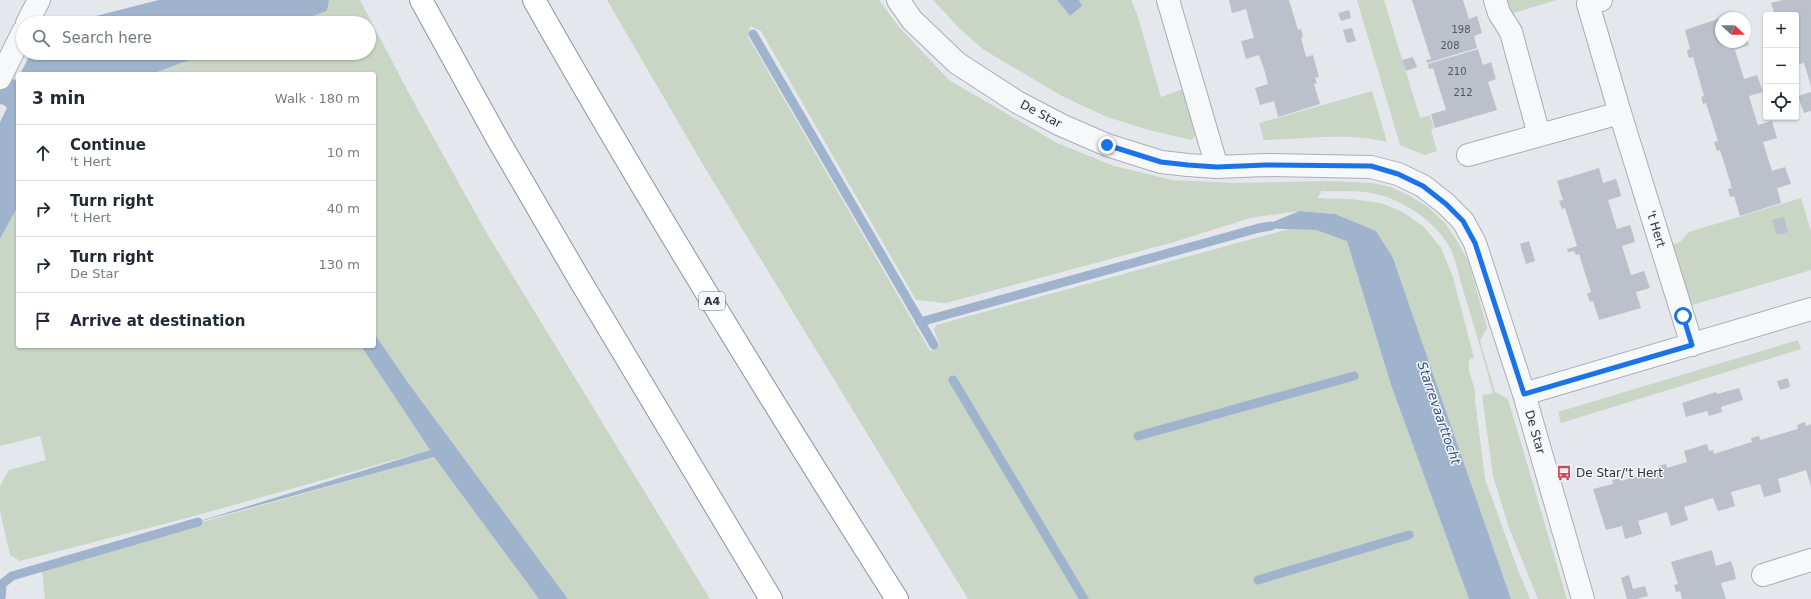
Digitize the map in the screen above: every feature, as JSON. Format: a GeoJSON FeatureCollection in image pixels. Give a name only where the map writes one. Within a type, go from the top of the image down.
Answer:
{"type":"FeatureCollection","features":[{"type":"Feature","properties":{"kind":"highway"},"geometry":{"type":"LineString","coordinates":[[420,0],[497,138],[574,271],[771,599]]}},
{"type":"Feature","properties":{"kind":"highway","name":"A4"},"geometry":{"type":"LineString","coordinates":[[534,0],[619,146],[775,406],[897,599]]}},
{"type":"Feature","properties":{"kind":"street"},"geometry":{"type":"LineString","coordinates":[[31,16],[39,0]]}},
{"type":"Feature","properties":{"kind":"street","name":"De Star"},"geometry":{"type":"LineString","coordinates":[[898,0],[912,20],[957,63],[1017,102],[1061,126],[1107,145],[1161,162],[1217,167],[1266,165],[1371,166],[1398,174],[1423,186],[1446,204],[1463,221],[1475,243],[1524,394],[1583,599]]}},
{"type":"Feature","properties":{"kind":"street"},"geometry":{"type":"LineString","coordinates":[[1168,0],[1217,167]]}},
{"type":"Feature","properties":{"kind":"street"},"geometry":{"type":"LineString","coordinates":[[1495,0],[1499,13],[1511,32],[1539,135]]}},
{"type":"Feature","properties":{"kind":"street","name":"'t Hert"},"geometry":{"type":"LineString","coordinates":[[1601,0],[1588,4],[1692,345]]}},
{"type":"Feature","properties":{"kind":"street"},"geometry":{"type":"LineString","coordinates":[[2,74],[16,46]]}},
{"type":"Feature","properties":{"kind":"street"},"geometry":{"type":"LineString","coordinates":[[1468,155],[1620,113]]}},
{"type":"Feature","properties":{"kind":"street"},"geometry":{"type":"LineString","coordinates":[[1524,394],[1811,309]]}},
{"type":"Feature","properties":{"kind":"street"},"geometry":{"type":"LineString","coordinates":[[1763,575],[1811,560]]}},
{"type":"Feature","properties":{"kind":"green space"},"geometry":{"type":"Polygon","coordinates":[[[329,0],[360,0],[368,16],[312,16],[327,11],[329,0]]]}},
{"type":"Feature","properties":{"kind":"green space"},"geometry":{"type":"Polygon","coordinates":[[[607,0],[879,0],[899,27],[949,80],[1057,143],[1114,166],[1172,180],[1237,183],[1328,181],[1373,183],[1391,187],[1428,207],[1445,223],[1468,261],[1487,327],[1480,341],[1495,392],[1508,399],[1567,599],[1538,599],[1509,528],[1493,476],[1482,395],[1493,393],[1452,252],[1438,231],[1429,222],[1407,206],[1383,196],[1365,192],[1322,191],[1317,198],[1351,199],[1381,203],[1403,212],[1424,227],[1441,248],[1453,277],[1474,358],[1470,359],[1469,369],[1475,394],[1485,479],[1530,599],[1511,599],[1393,258],[1335,214],[1299,211],[1250,218],[1174,242],[946,303],[916,300],[761,31],[750,26],[748,37],[930,351],[940,346],[934,330],[936,325],[1289,229],[1316,230],[1347,240],[1391,385],[1469,599],[968,599],[702,163],[607,0]]]}},
{"type":"Feature","properties":{"kind":"green space"},"geometry":{"type":"Polygon","coordinates":[[[933,0],[1057,0],[1070,16],[1081,6],[1079,0],[1131,0],[1137,14],[1161,97],[1183,89],[1195,136],[1191,140],[1149,130],[1107,117],[1062,96],[984,50],[960,29],[933,0]]]}},
{"type":"Feature","properties":{"kind":"green space"},"geometry":{"type":"Polygon","coordinates":[[[1357,0],[1384,0],[1420,118],[1430,115],[1434,128],[1431,130],[1437,151],[1425,155],[1400,145],[1357,0]]]}},
{"type":"Feature","properties":{"kind":"green space"},"geometry":{"type":"Polygon","coordinates":[[[1506,0],[1557,0],[1510,14],[1506,0]]]}},
{"type":"Feature","properties":{"kind":"green space"},"geometry":{"type":"Polygon","coordinates":[[[376,30],[412,99],[486,232],[710,599],[568,599],[409,384],[376,336],[376,72],[157,72],[189,60],[376,60],[376,30]]]}},
{"type":"Feature","properties":{"kind":"green space"},"geometry":{"type":"Polygon","coordinates":[[[1372,91],[1387,142],[1357,137],[1264,140],[1259,123],[1372,91]]]}},
{"type":"Feature","properties":{"kind":"green space"},"geometry":{"type":"Polygon","coordinates":[[[1801,198],[1811,231],[1811,270],[1689,306],[1672,245],[1680,242],[1689,232],[1801,198]]]}},
{"type":"Feature","properties":{"kind":"green space"},"geometry":{"type":"Polygon","coordinates":[[[16,210],[16,348],[362,348],[430,450],[187,518],[20,561],[10,555],[0,511],[0,486],[9,470],[46,460],[40,436],[0,446],[0,239],[16,210]]]}},
{"type":"Feature","properties":{"kind":"green space"},"geometry":{"type":"Polygon","coordinates":[[[1798,340],[1801,349],[1561,423],[1558,412],[1798,340]]]}},
{"type":"Feature","properties":{"kind":"green space"},"geometry":{"type":"Polygon","coordinates":[[[434,457],[539,599],[45,599],[42,570],[188,526],[434,457]]]}},
{"type":"Feature","properties":{"kind":"water"},"geometry":{"type":"Polygon","coordinates":[[[159,0],[329,0],[327,11],[312,16],[96,16],[159,0]]]}},
{"type":"Feature","properties":{"kind":"water"},"geometry":{"type":"Polygon","coordinates":[[[1057,0],[1079,0],[1082,6],[1070,16],[1057,0]]]}},
{"type":"Feature","properties":{"kind":"water"},"geometry":{"type":"Polygon","coordinates":[[[27,60],[189,60],[157,72],[21,72],[27,60]]]}},
{"type":"Feature","properties":{"kind":"water"},"geometry":{"type":"Polygon","coordinates":[[[0,77],[16,80],[16,210],[0,239],[0,122],[7,108],[0,104],[0,77]]]}},
{"type":"Feature","properties":{"kind":"water","name":"Starrevaarttocht"},"geometry":{"type":"Polygon","coordinates":[[[1299,211],[1335,214],[1376,231],[1393,258],[1511,599],[1469,599],[1391,385],[1347,241],[1316,230],[1259,228],[1299,211]]]}},
{"type":"Feature","properties":{"kind":"water"},"geometry":{"type":"Polygon","coordinates":[[[376,336],[409,384],[568,599],[539,599],[434,457],[187,525],[430,450],[362,348],[376,348],[376,336]]]}},
{"type":"Feature","properties":{"kind":"building"},"geometry":{"type":"Polygon","coordinates":[[[1229,0],[1289,0],[1298,30],[1301,29],[1303,37],[1301,38],[1306,57],[1313,55],[1319,77],[1315,78],[1317,83],[1314,84],[1320,104],[1278,117],[1274,101],[1260,105],[1255,88],[1268,84],[1264,69],[1259,55],[1246,59],[1241,41],[1254,38],[1246,9],[1232,13],[1229,0]]]}},
{"type":"Feature","properties":{"kind":"building"},"geometry":{"type":"Polygon","coordinates":[[[1412,0],[1463,0],[1469,19],[1477,16],[1482,33],[1474,36],[1477,48],[1427,63],[1426,60],[1431,59],[1412,0]]]}},
{"type":"Feature","properties":{"kind":"building"},"geometry":{"type":"Polygon","coordinates":[[[1783,0],[1811,0],[1811,86],[1804,63],[1799,64],[1799,12],[1774,12],[1771,3],[1783,0]]]}},
{"type":"Feature","properties":{"kind":"building"},"geometry":{"type":"Polygon","coordinates":[[[1349,10],[1351,18],[1341,21],[1338,13],[1349,10]]]}},
{"type":"Feature","properties":{"kind":"building"},"geometry":{"type":"Polygon","coordinates":[[[1715,20],[1715,48],[1741,48],[1735,50],[1744,79],[1757,75],[1763,92],[1749,96],[1758,125],[1772,121],[1777,138],[1763,142],[1772,171],[1785,167],[1791,184],[1777,188],[1781,203],[1740,216],[1734,196],[1730,197],[1728,189],[1732,188],[1720,150],[1717,151],[1714,142],[1718,141],[1706,103],[1703,104],[1701,97],[1704,96],[1693,57],[1689,58],[1688,55],[1687,50],[1690,49],[1685,30],[1715,20]]]}},
{"type":"Feature","properties":{"kind":"building"},"geometry":{"type":"Polygon","coordinates":[[[1352,28],[1356,41],[1347,43],[1343,30],[1352,28]]]}},
{"type":"Feature","properties":{"kind":"building"},"geometry":{"type":"Polygon","coordinates":[[[1478,49],[1483,65],[1491,62],[1496,79],[1488,82],[1497,110],[1435,128],[1431,114],[1446,110],[1433,68],[1429,69],[1428,64],[1478,49]]]}},
{"type":"Feature","properties":{"kind":"building"},"geometry":{"type":"Polygon","coordinates":[[[1413,57],[1417,67],[1406,71],[1402,60],[1413,57]]]}},
{"type":"Feature","properties":{"kind":"building"},"geometry":{"type":"Polygon","coordinates":[[[1811,92],[1811,111],[1804,113],[1799,96],[1811,92]]]}},
{"type":"Feature","properties":{"kind":"building"},"geometry":{"type":"Polygon","coordinates":[[[1599,168],[1603,183],[1616,179],[1619,188],[1621,196],[1608,200],[1617,229],[1630,225],[1633,234],[1635,242],[1622,246],[1631,275],[1644,271],[1650,288],[1636,292],[1641,308],[1599,320],[1593,301],[1590,302],[1587,294],[1591,292],[1579,254],[1576,255],[1574,251],[1568,252],[1567,249],[1577,246],[1565,208],[1562,209],[1559,201],[1563,200],[1557,181],[1599,168]]]}},
{"type":"Feature","properties":{"kind":"building"},"geometry":{"type":"Polygon","coordinates":[[[1784,217],[1788,232],[1777,235],[1772,220],[1784,217]]]}},
{"type":"Feature","properties":{"kind":"building"},"geometry":{"type":"Polygon","coordinates":[[[1529,241],[1535,261],[1526,264],[1520,244],[1529,241]]]}},
{"type":"Feature","properties":{"kind":"building"},"geometry":{"type":"Polygon","coordinates":[[[1788,378],[1790,387],[1780,390],[1777,381],[1788,378]]]}},
{"type":"Feature","properties":{"kind":"building"},"geometry":{"type":"Polygon","coordinates":[[[1739,388],[1743,400],[1721,407],[1722,412],[1709,416],[1707,411],[1686,417],[1682,403],[1716,392],[1717,394],[1739,388]]]}},
{"type":"Feature","properties":{"kind":"building"},"geometry":{"type":"Polygon","coordinates":[[[1805,422],[1806,426],[1811,424],[1811,486],[1806,470],[1778,479],[1781,492],[1772,495],[1764,497],[1760,484],[1731,492],[1735,506],[1726,509],[1718,511],[1713,498],[1684,507],[1688,520],[1671,526],[1667,512],[1638,521],[1642,534],[1625,539],[1622,526],[1606,530],[1593,489],[1613,484],[1612,480],[1620,478],[1621,481],[1659,470],[1658,466],[1666,464],[1667,468],[1687,462],[1684,451],[1707,444],[1709,451],[1713,450],[1714,454],[1752,442],[1751,438],[1759,436],[1760,440],[1798,429],[1797,425],[1805,422]]]}},
{"type":"Feature","properties":{"kind":"building"},"geometry":{"type":"Polygon","coordinates":[[[1712,550],[1716,566],[1731,561],[1734,570],[1736,579],[1721,583],[1726,599],[1682,599],[1680,591],[1676,592],[1674,585],[1678,584],[1671,562],[1712,550]]]}},
{"type":"Feature","properties":{"kind":"building"},"geometry":{"type":"Polygon","coordinates":[[[1629,575],[1633,589],[1645,586],[1648,596],[1636,599],[1627,599],[1621,578],[1629,575]]]}},
{"type":"Feature","properties":{"kind":"waterway"},"geometry":{"type":"LineString","coordinates":[[753,34],[934,345]]}},
{"type":"Feature","properties":{"kind":"waterway"},"geometry":{"type":"LineString","coordinates":[[920,322],[1259,228],[1271,226]]}},
{"type":"Feature","properties":{"kind":"waterway"},"geometry":{"type":"LineString","coordinates":[[1138,436],[1354,376]]}},
{"type":"Feature","properties":{"kind":"waterway"},"geometry":{"type":"LineString","coordinates":[[953,380],[1084,599]]}},
{"type":"Feature","properties":{"kind":"waterway"},"geometry":{"type":"LineString","coordinates":[[1,599],[2,584],[12,576],[198,522]]}},
{"type":"Feature","properties":{"kind":"waterway"},"geometry":{"type":"LineString","coordinates":[[1258,580],[1409,535]]}},
{"type":"Feature","properties":{"kind":"place","name":"De Star/'t Hert"},"geometry":{"type":"Point","coordinates":[1564,473]}},
{"type":"Feature","properties":{"kind":"route"},"geometry":{"type":"LineString","coordinates":[[1107,145],[1161,162],[1188,165],[1217,167],[1266,165],[1371,166],[1398,174],[1423,186],[1446,204],[1463,221],[1475,243],[1524,394],[1692,345],[1683,316]]}}]}
